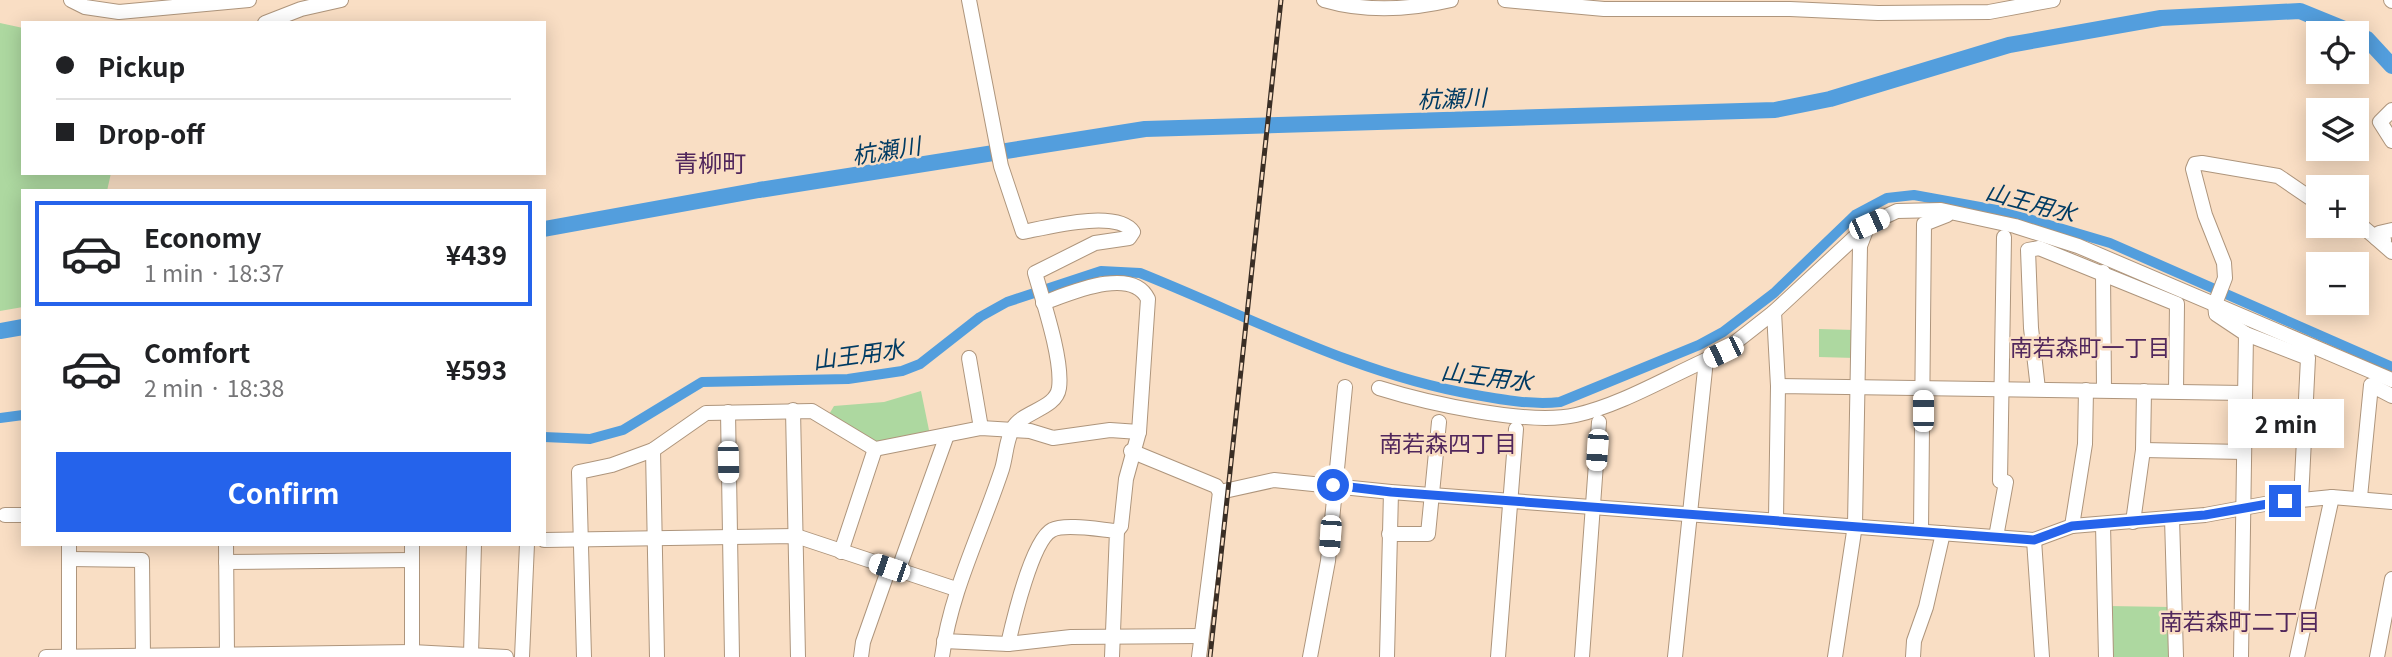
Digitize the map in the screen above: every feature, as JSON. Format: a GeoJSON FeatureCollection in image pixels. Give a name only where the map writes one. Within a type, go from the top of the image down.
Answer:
{"type":"FeatureCollection","features":[{"type":"Feature","properties":{"kind":"street"},"geometry":{"type":"LineString","coordinates":[[71,0],[85,7],[119,12],[249,0]]}},
{"type":"Feature","properties":{"kind":"street"},"geometry":{"type":"LineString","coordinates":[[270,21],[301,9],[341,0]]}},
{"type":"Feature","properties":{"kind":"street"},"geometry":{"type":"LineString","coordinates":[[942,657],[956,589],[1002,468],[1011,430],[1020,418],[1054,400],[1059,388],[1055,350],[1035,273],[1095,243],[1129,238],[1133,232],[1129,227],[1101,221],[1077,222],[1023,232],[1001,166],[969,0]]}},
{"type":"Feature","properties":{"kind":"street"},"geometry":{"type":"LineString","coordinates":[[1324,0],[1359,7],[1392,9],[1451,0]]}},
{"type":"Feature","properties":{"kind":"street"},"geometry":{"type":"LineString","coordinates":[[1505,0],[1604,9],[1790,9],[1878,13],[1989,12],[2053,0]]}},
{"type":"Feature","properties":{"kind":"street"},"geometry":{"type":"LineString","coordinates":[[2392,110],[2380,122],[2392,141]]}},
{"type":"Feature","properties":{"kind":"street"},"geometry":{"type":"LineString","coordinates":[[2301,500],[2308,358],[2246,334],[2216,314],[2224,263],[2205,215],[2193,169],[2195,164],[2278,176],[2306,195]]}},
{"type":"Feature","properties":{"kind":"street"},"geometry":{"type":"LineString","coordinates":[[1380,388],[1420,399],[1522,417],[1552,418],[1576,415],[1723,352],[1774,312],[1869,224],[1897,211],[1941,210],[1966,214],[2078,246],[2218,296],[2392,380]]}},
{"type":"Feature","properties":{"kind":"street"},"geometry":{"type":"LineString","coordinates":[[1921,530],[1924,224],[1933,218],[1966,214]]}},
{"type":"Feature","properties":{"kind":"street"},"geometry":{"type":"LineString","coordinates":[[1835,657],[1855,525],[1860,246],[1869,224]]}},
{"type":"Feature","properties":{"kind":"street"},"geometry":{"type":"LineString","coordinates":[[2376,238],[2379,233],[2392,230]]}},
{"type":"Feature","properties":{"kind":"street"},"geometry":{"type":"LineString","coordinates":[[2369,232],[2392,252]]}},
{"type":"Feature","properties":{"kind":"street"},"geometry":{"type":"LineString","coordinates":[[1996,537],[2006,482],[2000,481],[2004,237]]}},
{"type":"Feature","properties":{"kind":"street"},"geometry":{"type":"LineString","coordinates":[[2376,238],[2392,240]]}},
{"type":"Feature","properties":{"kind":"street"},"geometry":{"type":"LineString","coordinates":[[2038,389],[2031,328],[2028,250],[2039,248],[2177,304],[2176,391]]}},
{"type":"Feature","properties":{"kind":"street"},"geometry":{"type":"LineString","coordinates":[[2103,272],[2104,390]]}},
{"type":"Feature","properties":{"kind":"street"},"geometry":{"type":"LineString","coordinates":[[1041,296],[1110,283],[1132,285],[1144,292],[1148,299],[1139,432],[1132,451],[1121,526],[1117,531],[1112,657]]}},
{"type":"Feature","properties":{"kind":"street"},"geometry":{"type":"LineString","coordinates":[[1774,312],[1778,386],[1776,519]]}},
{"type":"Feature","properties":{"kind":"street"},"geometry":{"type":"LineString","coordinates":[[2241,657],[2246,334]]}},
{"type":"Feature","properties":{"kind":"street"},"geometry":{"type":"LineString","coordinates":[[969,358],[981,428]]}},
{"type":"Feature","properties":{"kind":"street"},"geometry":{"type":"LineString","coordinates":[[1675,657],[1706,360]]}},
{"type":"Feature","properties":{"kind":"street"},"geometry":{"type":"LineString","coordinates":[[2360,498],[2371,385],[2392,397]]}},
{"type":"Feature","properties":{"kind":"street"},"geometry":{"type":"LineString","coordinates":[[1778,386],[2244,393]]}},
{"type":"Feature","properties":{"kind":"street"},"geometry":{"type":"LineString","coordinates":[[1310,657],[1328,561],[1333,485],[1345,387]]}},
{"type":"Feature","properties":{"kind":"street"},"geometry":{"type":"LineString","coordinates":[[2072,526],[2085,443],[2086,390]]}},
{"type":"Feature","properties":{"kind":"street"},"geometry":{"type":"LineString","coordinates":[[2133,522],[2143,450],[2144,391]]}},
{"type":"Feature","properties":{"kind":"street"},"geometry":{"type":"LineString","coordinates":[[584,657],[579,472],[612,465],[653,450],[705,413],[793,410],[821,414],[875,449],[981,428],[1011,430],[1053,438],[1110,430],[1139,432]]}},
{"type":"Feature","properties":{"kind":"street"},"geometry":{"type":"LineString","coordinates":[[793,410],[798,657]]}},
{"type":"Feature","properties":{"kind":"street"},"geometry":{"type":"LineString","coordinates":[[728,412],[732,657]]}},
{"type":"Feature","properties":{"kind":"street"},"geometry":{"type":"LineString","coordinates":[[1389,534],[1428,534],[1439,422]]}},
{"type":"Feature","properties":{"kind":"street"},"geometry":{"type":"LineString","coordinates":[[1582,657],[1599,422]]}},
{"type":"Feature","properties":{"kind":"street"},"geometry":{"type":"LineString","coordinates":[[1498,657],[1516,429]]}},
{"type":"Feature","properties":{"kind":"street"},"geometry":{"type":"LineString","coordinates":[[861,657],[863,642],[947,435]]}},
{"type":"Feature","properties":{"kind":"street"},"geometry":{"type":"LineString","coordinates":[[841,552],[875,449]]}},
{"type":"Feature","properties":{"kind":"street"},"geometry":{"type":"LineString","coordinates":[[653,450],[657,657]]}},
{"type":"Feature","properties":{"kind":"street"},"geometry":{"type":"LineString","coordinates":[[2143,450],[2244,452]]}},
{"type":"Feature","properties":{"kind":"street"},"geometry":{"type":"LineString","coordinates":[[1132,451],[1216,486],[1220,492],[1199,657]]}},
{"type":"Feature","properties":{"kind":"street"},"geometry":{"type":"LineString","coordinates":[[1220,492],[1274,480],[1391,492],[1691,512],[2034,540],[2072,526],[2172,518],[2301,500],[2332,497],[2392,502]]}},
{"type":"Feature","properties":{"kind":"street"},"geometry":{"type":"LineString","coordinates":[[1387,657],[1391,492]]}},
{"type":"Feature","properties":{"kind":"street"},"geometry":{"type":"LineString","coordinates":[[2297,657],[2332,497]]}},
{"type":"Feature","properties":{"kind":"street"},"geometry":{"type":"LineString","coordinates":[[5,515],[21,515]]}},
{"type":"Feature","properties":{"kind":"street"},"geometry":{"type":"LineString","coordinates":[[2172,518],[2176,657]]}},
{"type":"Feature","properties":{"kind":"street"},"geometry":{"type":"LineString","coordinates":[[2103,525],[2106,657]]}},
{"type":"Feature","properties":{"kind":"street"},"geometry":{"type":"LineString","coordinates":[[1008,645],[1028,571],[1046,535],[1058,528],[1117,531]]}},
{"type":"Feature","properties":{"kind":"street"},"geometry":{"type":"LineString","coordinates":[[1913,657],[1914,641],[1926,607],[1943,533]]}},
{"type":"Feature","properties":{"kind":"street"},"geometry":{"type":"LineString","coordinates":[[546,540],[796,536],[956,589]]}},
{"type":"Feature","properties":{"kind":"street"},"geometry":{"type":"LineString","coordinates":[[2034,540],[2042,657]]}},
{"type":"Feature","properties":{"kind":"street"},"geometry":{"type":"LineString","coordinates":[[226,546],[227,654]]}},
{"type":"Feature","properties":{"kind":"street"},"geometry":{"type":"LineString","coordinates":[[412,546],[412,655]]}},
{"type":"Feature","properties":{"kind":"street"},"geometry":{"type":"LineString","coordinates":[[471,654],[474,546]]}},
{"type":"Feature","properties":{"kind":"street"},"geometry":{"type":"LineString","coordinates":[[522,657],[527,546]]}},
{"type":"Feature","properties":{"kind":"street"},"geometry":{"type":"LineString","coordinates":[[69,656],[69,551],[142,560],[143,656]]}},
{"type":"Feature","properties":{"kind":"street"},"geometry":{"type":"LineString","coordinates":[[226,562],[412,560]]}},
{"type":"Feature","properties":{"kind":"street"},"geometry":{"type":"LineString","coordinates":[[2377,657],[2392,579]]}},
{"type":"Feature","properties":{"kind":"street"},"geometry":{"type":"LineString","coordinates":[[944,641],[1008,645],[1114,636],[1201,636]]}},
{"type":"Feature","properties":{"kind":"street"},"geometry":{"type":"LineString","coordinates":[[46,657],[471,654],[506,657]]}},
{"type":"Feature","properties":{"kind":"green space"},"geometry":{"type":"Polygon","coordinates":[[[0,23],[21,28],[21,175],[111,175],[107,189],[21,189],[21,307],[0,311],[0,23]]]}},
{"type":"Feature","properties":{"kind":"green space"},"geometry":{"type":"Polygon","coordinates":[[[1819,329],[1855,330],[1855,358],[1819,357],[1819,329]]]}},
{"type":"Feature","properties":{"kind":"green space"},"geometry":{"type":"Polygon","coordinates":[[[921,391],[930,435],[875,446],[828,416],[834,406],[884,402],[921,391]]]}},
{"type":"Feature","properties":{"kind":"green space"},"geometry":{"type":"Polygon","coordinates":[[[2109,606],[2170,607],[2172,657],[2110,657],[2109,606]]]}},
{"type":"Feature","properties":{"kind":"waterway","name":"杭瀬川"},"geometry":{"type":"LineString","coordinates":[[546,229],[759,190],[1145,129],[1775,110],[1830,99],[2009,45],[2161,18],[2300,11],[2325,21]]}},
{"type":"Feature","properties":{"kind":"waterway","name":"杭瀬川"},"geometry":{"type":"LineString","coordinates":[[2369,41],[2392,66]]}},
{"type":"Feature","properties":{"kind":"waterway","name":"山王用水"},"geometry":{"type":"LineString","coordinates":[[546,437],[590,439],[623,430],[702,382],[848,379],[902,371],[920,364],[980,317],[1007,302],[1101,271],[1140,273],[1305,343],[1389,374],[1497,399],[1560,402],[1699,345],[1723,332],[1774,293],[1855,215],[1887,198],[1914,195],[2002,211],[2110,243],[2392,367]]}},
{"type":"Feature","properties":{"kind":"waterway","name":"杭瀬川"},"geometry":{"type":"LineString","coordinates":[[0,331],[21,327]]}},
{"type":"Feature","properties":{"kind":"waterway","name":"山王用水"},"geometry":{"type":"LineString","coordinates":[[0,418],[21,415]]}},
{"type":"Feature","properties":{"kind":"railway"},"geometry":{"type":"LineString","coordinates":[[1210,657],[1281,0]]}},
{"type":"Feature","properties":{"kind":"district","name":"青柳町"},"geometry":{"type":"Point","coordinates":[710,161]}},
{"type":"Feature","properties":{"kind":"district","name":"南若森町一丁目"},"geometry":{"type":"Point","coordinates":[2090,346]}},
{"type":"Feature","properties":{"kind":"district","name":"南若森四丁目"},"geometry":{"type":"Point","coordinates":[1448,442]}},
{"type":"Feature","properties":{"kind":"district","name":"南若森町二丁目"},"geometry":{"type":"Point","coordinates":[2240,620]}},
{"type":"Feature","properties":{"kind":"route"},"geometry":{"type":"LineString","coordinates":[[1333,485],[1391,492],[1691,512],[2034,540],[2072,526],[2205,515],[2285,501]]}}]}
